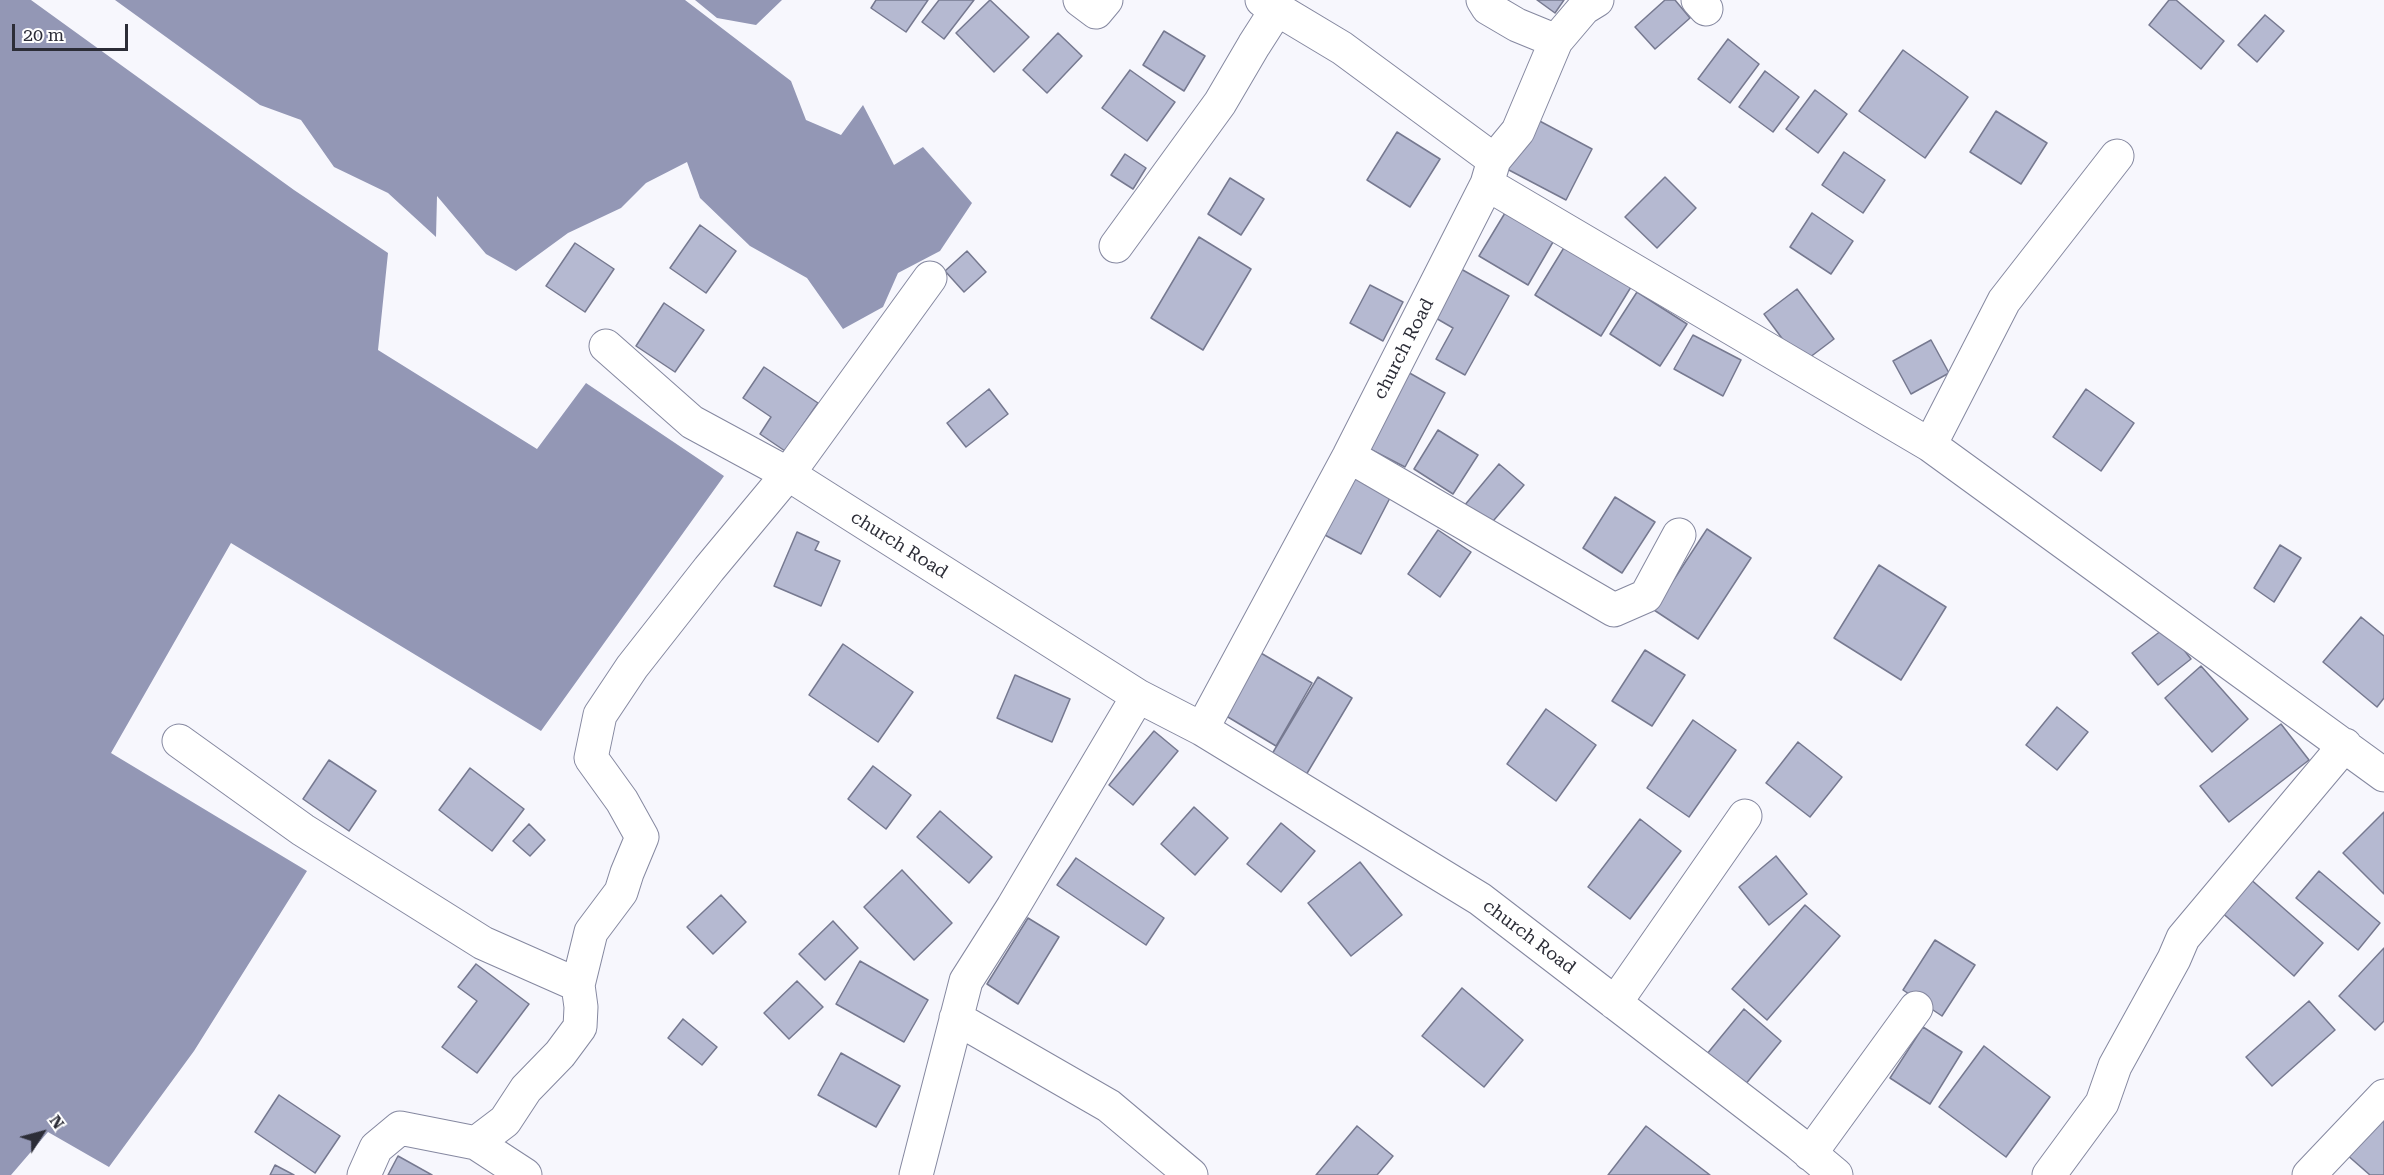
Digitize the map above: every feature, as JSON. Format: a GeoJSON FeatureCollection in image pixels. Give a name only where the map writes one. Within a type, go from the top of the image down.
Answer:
{"type":"FeatureCollection","features":[{"type":"Feature","properties":{"kind":"street"},"geometry":{"type":"LineString","coordinates":[[1080,0],[1096,12],[1106,0]]}},
{"type":"Feature","properties":{"kind":"street"},"geometry":{"type":"LineString","coordinates":[[1483,0],[1488,8],[1517,26],[1556,40]]}},
{"type":"Feature","properties":{"kind":"street","name":"church Road"},"geometry":{"type":"LineString","coordinates":[[1202,729],[1349,456],[1491,172],[1518,131],[1556,40],[1584,8],[1597,0]]}},
{"type":"Feature","properties":{"kind":"street"},"geometry":{"type":"LineString","coordinates":[[1116,246],[1220,103],[1254,45],[1270,5],[1342,48],[1491,172],[1930,445],[2384,775]]}},
{"type":"Feature","properties":{"kind":"street"},"geometry":{"type":"LineString","coordinates":[[1930,445],[2004,301],[2117,156]]}},
{"type":"Feature","properties":{"kind":"street"},"geometry":{"type":"LineString","coordinates":[[476,1143],[505,1121],[526,1089],[560,1054],[580,1027],[581,1007],[578,985],[591,933],[621,892],[642,837],[622,801],[591,758],[600,715],[632,668],[709,568],[788,474],[930,278]]}},
{"type":"Feature","properties":{"kind":"street","name":"church Road"},"geometry":{"type":"LineString","coordinates":[[606,346],[692,422],[788,474],[1138,696],[1202,729],[1480,899],[1836,1175]]}},
{"type":"Feature","properties":{"kind":"street"},"geometry":{"type":"LineString","coordinates":[[1349,456],[1614,610],[1646,596],[1679,535]]}},
{"type":"Feature","properties":{"kind":"street"},"geometry":{"type":"LineString","coordinates":[[916,1175],[966,981],[1013,907],[1138,696]]}},
{"type":"Feature","properties":{"kind":"street"},"geometry":{"type":"LineString","coordinates":[[179,741],[303,830],[483,943],[578,985]]}},
{"type":"Feature","properties":{"kind":"street"},"geometry":{"type":"LineString","coordinates":[[2049,1175],[2102,1102],[2115,1066],[2174,959],[2183,938],[2345,746]]}},
{"type":"Feature","properties":{"kind":"street"},"geometry":{"type":"LineString","coordinates":[[1615,1003],[1745,816]]}},
{"type":"Feature","properties":{"kind":"street"},"geometry":{"type":"LineString","coordinates":[[1810,1154],[1916,1008]]}},
{"type":"Feature","properties":{"kind":"street"},"geometry":{"type":"LineString","coordinates":[[956,1018],[1109,1106],[1191,1175]]}},
{"type":"Feature","properties":{"kind":"street"},"geometry":{"type":"LineString","coordinates":[[2310,1175],[2384,1096]]}},
{"type":"Feature","properties":{"kind":"street"},"geometry":{"type":"LineString","coordinates":[[363,1175],[376,1148],[400,1128],[476,1143],[525,1175]]}},
{"type":"Feature","properties":{"kind":"water"},"geometry":{"type":"Polygon","coordinates":[[[0,0],[31,0],[294,190],[388,253],[378,350],[537,449],[586,383],[724,476],[541,731],[231,543],[111,753],[307,871],[194,1051],[109,1167],[48,1132],[11,1175],[0,1175],[0,0]]]}},
{"type":"Feature","properties":{"kind":"water"},"geometry":{"type":"Polygon","coordinates":[[[115,0],[685,0],[791,81],[806,120],[841,135],[863,105],[894,165],[923,147],[972,203],[940,251],[898,273],[883,307],[843,329],[807,278],[750,246],[700,198],[687,162],[646,183],[621,208],[568,233],[516,271],[486,254],[437,196],[436,237],[388,193],[334,167],[301,120],[260,105],[115,0]]]}},
{"type":"Feature","properties":{"kind":"water"},"geometry":{"type":"Polygon","coordinates":[[[695,0],[782,0],[756,25],[717,18],[695,0]]]}},
{"type":"Feature","properties":{"kind":"building"},"geometry":{"type":"Polygon","coordinates":[[[876,0],[928,0],[906,32],[871,8],[876,0]]]}},
{"type":"Feature","properties":{"kind":"building"},"geometry":{"type":"Polygon","coordinates":[[[939,0],[974,0],[944,39],[922,22],[939,0]]]}},
{"type":"Feature","properties":{"kind":"building"},"geometry":{"type":"Polygon","coordinates":[[[990,0],[1029,37],[994,72],[956,33],[990,0]]]}},
{"type":"Feature","properties":{"kind":"building"},"geometry":{"type":"Polygon","coordinates":[[[1537,0],[1564,0],[1555,13],[1537,0]]]}},
{"type":"Feature","properties":{"kind":"building"},"geometry":{"type":"Polygon","coordinates":[[[1665,0],[1675,0],[1690,18],[1655,49],[1635,27],[1665,0]]]}},
{"type":"Feature","properties":{"kind":"building"},"geometry":{"type":"Polygon","coordinates":[[[2169,0],[2176,0],[2224,41],[2201,69],[2149,25],[2169,0]]]}},
{"type":"Feature","properties":{"kind":"building"},"geometry":{"type":"Polygon","coordinates":[[[2265,15],[2284,31],[2257,62],[2238,45],[2265,15]]]}},
{"type":"Feature","properties":{"kind":"building"},"geometry":{"type":"Polygon","coordinates":[[[1164,31],[1205,56],[1184,91],[1143,65],[1164,31]]]}},
{"type":"Feature","properties":{"kind":"building"},"geometry":{"type":"Polygon","coordinates":[[[1058,33],[1082,56],[1047,93],[1023,70],[1058,33]]]}},
{"type":"Feature","properties":{"kind":"building"},"geometry":{"type":"Polygon","coordinates":[[[1728,39],[1759,64],[1730,103],[1698,79],[1728,39]]]}},
{"type":"Feature","properties":{"kind":"building"},"geometry":{"type":"Polygon","coordinates":[[[1903,50],[1968,97],[1925,158],[1859,111],[1903,50]]]}},
{"type":"Feature","properties":{"kind":"building"},"geometry":{"type":"Polygon","coordinates":[[[1130,70],[1175,102],[1147,141],[1102,108],[1130,70]]]}},
{"type":"Feature","properties":{"kind":"building"},"geometry":{"type":"Polygon","coordinates":[[[1765,71],[1799,97],[1773,132],[1739,107],[1765,71]]]}},
{"type":"Feature","properties":{"kind":"building"},"geometry":{"type":"Polygon","coordinates":[[[1815,90],[1847,114],[1818,153],[1786,129],[1815,90]]]}},
{"type":"Feature","properties":{"kind":"building"},"geometry":{"type":"Polygon","coordinates":[[[1996,111],[2047,143],[2021,184],[1970,152],[1996,111]]]}},
{"type":"Feature","properties":{"kind":"building"},"geometry":{"type":"Polygon","coordinates":[[[1534,118],[1592,149],[1566,200],[1507,169],[1534,118]]]}},
{"type":"Feature","properties":{"kind":"building"},"geometry":{"type":"Polygon","coordinates":[[[1397,132],[1440,159],[1410,207],[1367,180],[1397,132]]]}},
{"type":"Feature","properties":{"kind":"building"},"geometry":{"type":"Polygon","coordinates":[[[1844,152],[1885,180],[1863,213],[1822,185],[1844,152]]]}},
{"type":"Feature","properties":{"kind":"building"},"geometry":{"type":"Polygon","coordinates":[[[1125,154],[1146,168],[1133,189],[1111,175],[1125,154]]]}},
{"type":"Feature","properties":{"kind":"building"},"geometry":{"type":"Polygon","coordinates":[[[1665,177],[1696,208],[1657,248],[1625,217],[1665,177]]]}},
{"type":"Feature","properties":{"kind":"building"},"geometry":{"type":"Polygon","coordinates":[[[1230,178],[1264,199],[1241,235],[1208,214],[1230,178]]]}},
{"type":"Feature","properties":{"kind":"building"},"geometry":{"type":"Polygon","coordinates":[[[1505,213],[1553,242],[1528,285],[1479,256],[1505,213]]]}},
{"type":"Feature","properties":{"kind":"building"},"geometry":{"type":"Polygon","coordinates":[[[1812,213],[1853,241],[1831,274],[1790,247],[1812,213]]]}},
{"type":"Feature","properties":{"kind":"building"},"geometry":{"type":"Polygon","coordinates":[[[700,225],[736,251],[706,293],[670,268],[700,225]]]}},
{"type":"Feature","properties":{"kind":"building"},"geometry":{"type":"Polygon","coordinates":[[[1199,237],[1251,269],[1203,350],[1151,318],[1199,237]]]}},
{"type":"Feature","properties":{"kind":"building"},"geometry":{"type":"Polygon","coordinates":[[[575,243],[614,269],[585,312],[546,286],[575,243]]]}},
{"type":"Feature","properties":{"kind":"building"},"geometry":{"type":"Polygon","coordinates":[[[1565,246],[1631,287],[1601,336],[1535,295],[1565,246]]]}},
{"type":"Feature","properties":{"kind":"building"},"geometry":{"type":"Polygon","coordinates":[[[967,251],[986,272],[964,292],[945,271],[967,251]]]}},
{"type":"Feature","properties":{"kind":"building"},"geometry":{"type":"Polygon","coordinates":[[[1461,269],[1509,296],[1465,375],[1436,359],[1453,328],[1434,317],[1461,269]]]}},
{"type":"Feature","properties":{"kind":"building"},"geometry":{"type":"Polygon","coordinates":[[[1370,285],[1403,302],[1383,341],[1350,323],[1370,285]]]}},
{"type":"Feature","properties":{"kind":"building"},"geometry":{"type":"Polygon","coordinates":[[[1797,289],[1834,339],[1801,364],[1764,314],[1797,289]]]}},
{"type":"Feature","properties":{"kind":"building"},"geometry":{"type":"Polygon","coordinates":[[[1637,292],[1687,324],[1660,366],[1610,334],[1637,292]]]}},
{"type":"Feature","properties":{"kind":"building"},"geometry":{"type":"Polygon","coordinates":[[[664,303],[704,330],[675,372],[636,346],[664,303]]]}},
{"type":"Feature","properties":{"kind":"building"},"geometry":{"type":"Polygon","coordinates":[[[1693,335],[1741,360],[1723,396],[1674,369],[1693,335]]]}},
{"type":"Feature","properties":{"kind":"building"},"geometry":{"type":"Polygon","coordinates":[[[1931,340],[1949,373],[1911,394],[1893,361],[1931,340]]]}},
{"type":"Feature","properties":{"kind":"building"},"geometry":{"type":"Polygon","coordinates":[[[764,367],[818,403],[785,451],[760,434],[771,417],[743,398],[764,367]]]}},
{"type":"Feature","properties":{"kind":"building"},"geometry":{"type":"Polygon","coordinates":[[[1406,371],[1445,393],[1405,467],[1366,447],[1406,371]]]}},
{"type":"Feature","properties":{"kind":"building"},"geometry":{"type":"Polygon","coordinates":[[[989,389],[1008,414],[966,447],[947,423],[989,389]]]}},
{"type":"Feature","properties":{"kind":"building"},"geometry":{"type":"Polygon","coordinates":[[[2086,389],[2134,423],[2101,471],[2053,437],[2086,389]]]}},
{"type":"Feature","properties":{"kind":"building"},"geometry":{"type":"Polygon","coordinates":[[[1438,430],[1478,455],[1453,494],[1414,469],[1438,430]]]}},
{"type":"Feature","properties":{"kind":"building"},"geometry":{"type":"Polygon","coordinates":[[[1499,464],[1524,485],[1488,527],[1464,506],[1499,464]]]}},
{"type":"Feature","properties":{"kind":"building"},"geometry":{"type":"Polygon","coordinates":[[[1353,477],[1391,496],[1361,554],[1323,534],[1353,477]]]}},
{"type":"Feature","properties":{"kind":"building"},"geometry":{"type":"Polygon","coordinates":[[[1615,497],[1655,522],[1622,573],[1583,548],[1615,497]]]}},
{"type":"Feature","properties":{"kind":"building"},"geometry":{"type":"Polygon","coordinates":[[[1707,529],[1751,558],[1698,639],[1654,610],[1707,529]]]}},
{"type":"Feature","properties":{"kind":"building"},"geometry":{"type":"Polygon","coordinates":[[[1438,530],[1471,552],[1440,597],[1408,574],[1438,530]]]}},
{"type":"Feature","properties":{"kind":"building"},"geometry":{"type":"Polygon","coordinates":[[[797,532],[819,542],[815,550],[840,561],[821,606],[774,586],[797,532]]]}},
{"type":"Feature","properties":{"kind":"building"},"geometry":{"type":"Polygon","coordinates":[[[2280,545],[2301,558],[2274,602],[2254,588],[2280,545]]]}},
{"type":"Feature","properties":{"kind":"building"},"geometry":{"type":"Polygon","coordinates":[[[1879,565],[1946,607],[1901,680],[1834,638],[1879,565]]]}},
{"type":"Feature","properties":{"kind":"building"},"geometry":{"type":"Polygon","coordinates":[[[2361,617],[2384,636],[2384,698],[2377,707],[2323,662],[2361,617]]]}},
{"type":"Feature","properties":{"kind":"building"},"geometry":{"type":"Polygon","coordinates":[[[2166,627],[2191,659],[2158,685],[2132,653],[2166,627]]]}},
{"type":"Feature","properties":{"kind":"building"},"geometry":{"type":"Polygon","coordinates":[[[843,644],[913,692],[878,742],[809,695],[843,644]]]}},
{"type":"Feature","properties":{"kind":"building"},"geometry":{"type":"Polygon","coordinates":[[[1254,649],[1312,683],[1276,746],[1218,711],[1254,649]]]}},
{"type":"Feature","properties":{"kind":"building"},"geometry":{"type":"Polygon","coordinates":[[[1645,650],[1685,675],[1652,726],[1612,701],[1645,650]]]}},
{"type":"Feature","properties":{"kind":"building"},"geometry":{"type":"Polygon","coordinates":[[[2201,666],[2248,719],[2212,752],[2165,698],[2201,666]]]}},
{"type":"Feature","properties":{"kind":"building"},"geometry":{"type":"Polygon","coordinates":[[[1015,675],[1070,699],[1052,742],[997,718],[1015,675]]]}},
{"type":"Feature","properties":{"kind":"building"},"geometry":{"type":"Polygon","coordinates":[[[1318,677],[1352,698],[1306,775],[1272,754],[1318,677]]]}},
{"type":"Feature","properties":{"kind":"building"},"geometry":{"type":"Polygon","coordinates":[[[2057,707],[2088,732],[2057,770],[2026,745],[2057,707]]]}},
{"type":"Feature","properties":{"kind":"building"},"geometry":{"type":"Polygon","coordinates":[[[1546,709],[1596,745],[1556,801],[1507,764],[1546,709]]]}},
{"type":"Feature","properties":{"kind":"building"},"geometry":{"type":"Polygon","coordinates":[[[1693,720],[1736,750],[1689,817],[1647,788],[1693,720]]]}},
{"type":"Feature","properties":{"kind":"building"},"geometry":{"type":"Polygon","coordinates":[[[2281,724],[2309,760],[2229,822],[2200,786],[2281,724]]]}},
{"type":"Feature","properties":{"kind":"building"},"geometry":{"type":"Polygon","coordinates":[[[1154,731],[1178,751],[1133,805],[1109,785],[1154,731]]]}},
{"type":"Feature","properties":{"kind":"building"},"geometry":{"type":"Polygon","coordinates":[[[1798,742],[1842,777],[1810,817],[1766,783],[1798,742]]]}},
{"type":"Feature","properties":{"kind":"building"},"geometry":{"type":"Polygon","coordinates":[[[329,760],[376,791],[349,831],[303,799],[329,760]]]}},
{"type":"Feature","properties":{"kind":"building"},"geometry":{"type":"Polygon","coordinates":[[[873,766],[911,795],[886,829],[848,799],[873,766]]]}},
{"type":"Feature","properties":{"kind":"building"},"geometry":{"type":"Polygon","coordinates":[[[470,768],[524,809],[492,851],[439,810],[470,768]]]}},
{"type":"Feature","properties":{"kind":"building"},"geometry":{"type":"Polygon","coordinates":[[[1194,807],[1228,838],[1195,875],[1161,844],[1194,807]]]}},
{"type":"Feature","properties":{"kind":"building"},"geometry":{"type":"Polygon","coordinates":[[[940,811],[992,857],[969,883],[917,837],[940,811]]]}},
{"type":"Feature","properties":{"kind":"building"},"geometry":{"type":"Polygon","coordinates":[[[2384,812],[2384,894],[2343,853],[2384,812]]]}},
{"type":"Feature","properties":{"kind":"building"},"geometry":{"type":"Polygon","coordinates":[[[1640,819],[1681,851],[1630,919],[1588,887],[1640,819]]]}},
{"type":"Feature","properties":{"kind":"building"},"geometry":{"type":"Polygon","coordinates":[[[1281,823],[1315,851],[1281,892],[1247,864],[1281,823]]]}},
{"type":"Feature","properties":{"kind":"building"},"geometry":{"type":"Polygon","coordinates":[[[529,824],[545,840],[530,856],[513,841],[529,824]]]}},
{"type":"Feature","properties":{"kind":"building"},"geometry":{"type":"Polygon","coordinates":[[[1776,856],[1807,894],[1769,925],[1739,887],[1776,856]]]}},
{"type":"Feature","properties":{"kind":"building"},"geometry":{"type":"Polygon","coordinates":[[[1076,858],[1164,918],[1146,945],[1057,885],[1076,858]]]}},
{"type":"Feature","properties":{"kind":"building"},"geometry":{"type":"Polygon","coordinates":[[[1360,862],[1402,915],[1351,956],[1308,903],[1360,862]]]}},
{"type":"Feature","properties":{"kind":"building"},"geometry":{"type":"Polygon","coordinates":[[[902,870],[952,923],[914,960],[864,907],[902,870]]]}},
{"type":"Feature","properties":{"kind":"building"},"geometry":{"type":"Polygon","coordinates":[[[2319,871],[2380,923],[2358,950],[2296,898],[2319,871]]]}},
{"type":"Feature","properties":{"kind":"building"},"geometry":{"type":"Polygon","coordinates":[[[2248,877],[2323,943],[2294,976],[2219,910],[2248,877]]]}},
{"type":"Feature","properties":{"kind":"building"},"geometry":{"type":"Polygon","coordinates":[[[721,895],[746,922],[713,954],[687,927],[721,895]]]}},
{"type":"Feature","properties":{"kind":"building"},"geometry":{"type":"Polygon","coordinates":[[[1805,905],[1840,936],[1767,1020],[1732,989],[1805,905]]]}},
{"type":"Feature","properties":{"kind":"building"},"geometry":{"type":"Polygon","coordinates":[[[1028,918],[1059,937],[1018,1004],[987,984],[1028,918]]]}},
{"type":"Feature","properties":{"kind":"building"},"geometry":{"type":"Polygon","coordinates":[[[833,921],[858,948],[825,980],[799,954],[833,921]]]}},
{"type":"Feature","properties":{"kind":"building"},"geometry":{"type":"Polygon","coordinates":[[[1935,940],[1975,965],[1942,1016],[1903,990],[1935,940]]]}},
{"type":"Feature","properties":{"kind":"building"},"geometry":{"type":"Polygon","coordinates":[[[2384,948],[2384,1021],[2375,1030],[2339,996],[2384,948]]]}},
{"type":"Feature","properties":{"kind":"building"},"geometry":{"type":"Polygon","coordinates":[[[860,961],[928,1000],[904,1042],[836,1004],[860,961]]]}},
{"type":"Feature","properties":{"kind":"building"},"geometry":{"type":"Polygon","coordinates":[[[476,964],[529,1004],[477,1073],[442,1047],[477,1001],[458,987],[476,964]]]}},
{"type":"Feature","properties":{"kind":"building"},"geometry":{"type":"Polygon","coordinates":[[[797,981],[823,1007],[789,1039],[764,1013],[797,981]]]}},
{"type":"Feature","properties":{"kind":"building"},"geometry":{"type":"Polygon","coordinates":[[[1462,988],[1523,1040],[1484,1087],[1422,1036],[1462,988]]]}},
{"type":"Feature","properties":{"kind":"building"},"geometry":{"type":"Polygon","coordinates":[[[2309,1001],[2335,1030],[2272,1086],[2246,1057],[2309,1001]]]}},
{"type":"Feature","properties":{"kind":"building"},"geometry":{"type":"Polygon","coordinates":[[[1744,1009],[1781,1041],[1740,1091],[1702,1060],[1744,1009]]]}},
{"type":"Feature","properties":{"kind":"building"},"geometry":{"type":"Polygon","coordinates":[[[683,1019],[717,1047],[702,1065],[668,1038],[683,1019]]]}},
{"type":"Feature","properties":{"kind":"building"},"geometry":{"type":"Polygon","coordinates":[[[1923,1027],[1962,1052],[1930,1104],[1890,1078],[1923,1027]]]}},
{"type":"Feature","properties":{"kind":"building"},"geometry":{"type":"Polygon","coordinates":[[[1984,1046],[2050,1097],[2006,1157],[1939,1107],[1984,1046]]]}},
{"type":"Feature","properties":{"kind":"building"},"geometry":{"type":"Polygon","coordinates":[[[841,1053],[900,1086],[876,1127],[818,1095],[841,1053]]]}},
{"type":"Feature","properties":{"kind":"building"},"geometry":{"type":"Polygon","coordinates":[[[279,1095],[340,1136],[315,1173],[255,1132],[279,1095]]]}},
{"type":"Feature","properties":{"kind":"building"},"geometry":{"type":"Polygon","coordinates":[[[2384,1115],[2384,1175],[2370,1175],[2346,1154],[2384,1115]]]}},
{"type":"Feature","properties":{"kind":"building"},"geometry":{"type":"Polygon","coordinates":[[[1357,1126],[1393,1156],[1377,1175],[1316,1175],[1357,1126]]]}},
{"type":"Feature","properties":{"kind":"building"},"geometry":{"type":"Polygon","coordinates":[[[1646,1126],[1710,1175],[1608,1175],[1646,1126]]]}},
{"type":"Feature","properties":{"kind":"building"},"geometry":{"type":"Polygon","coordinates":[[[398,1156],[432,1175],[388,1175],[398,1156]]]}},
{"type":"Feature","properties":{"kind":"building"},"geometry":{"type":"Polygon","coordinates":[[[275,1165],[294,1175],[270,1175],[275,1165]]]}}]}
